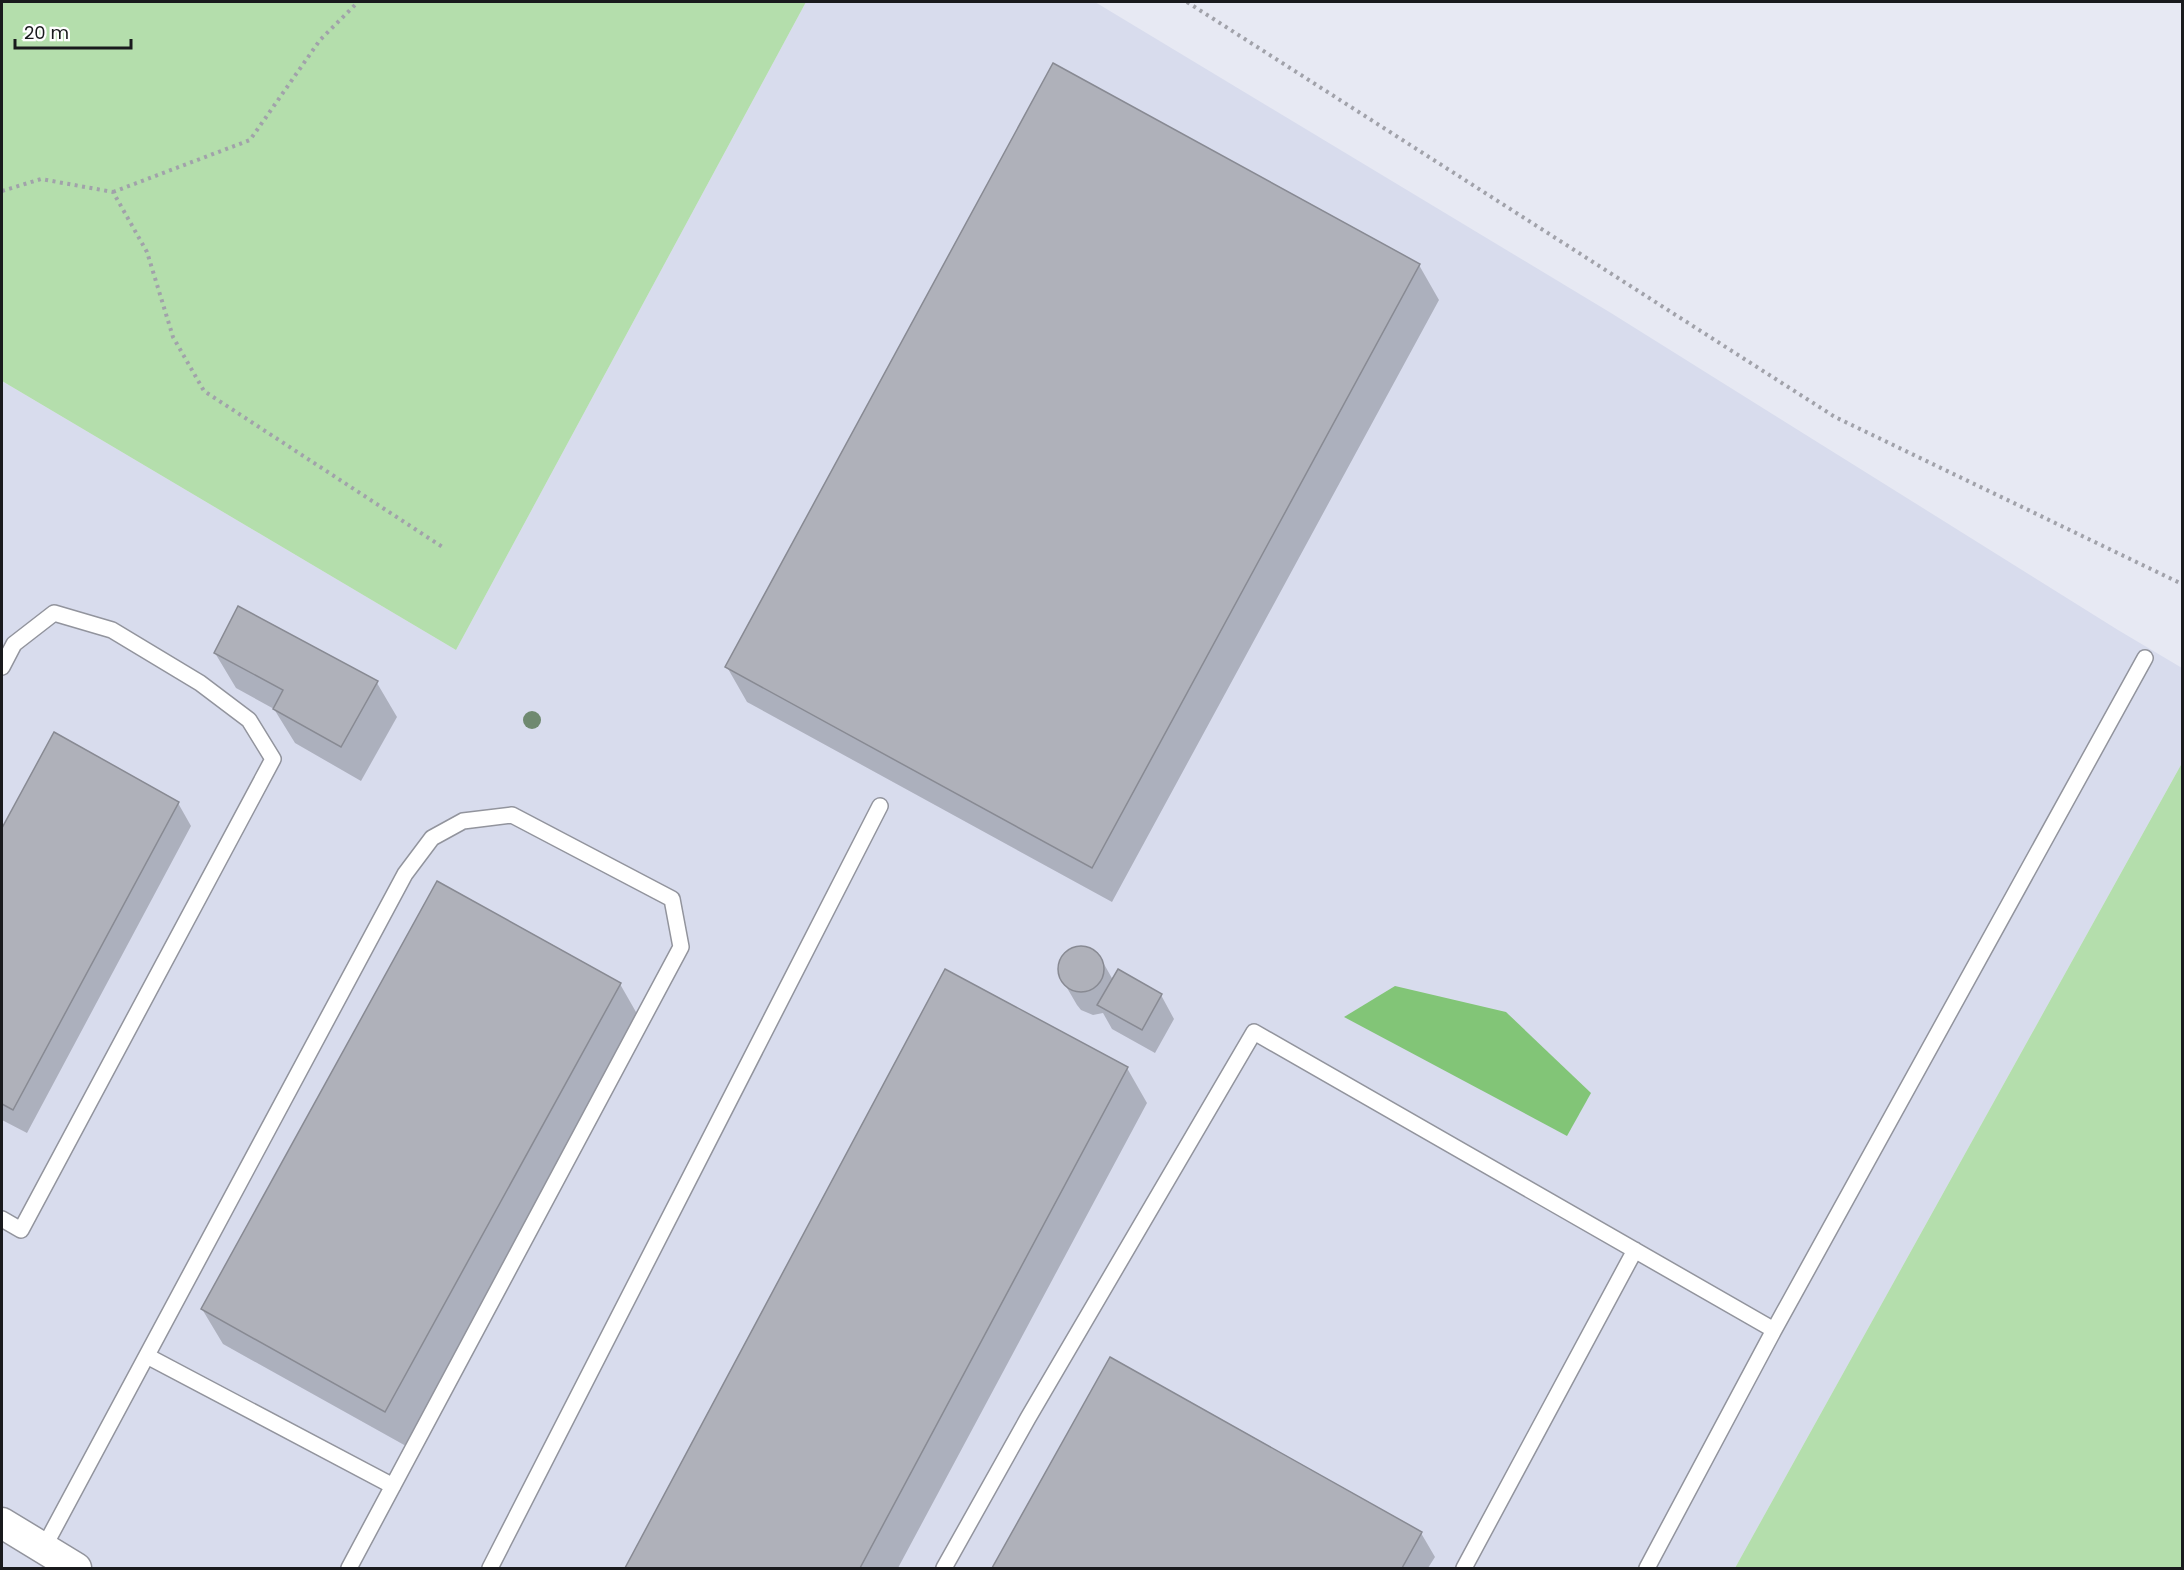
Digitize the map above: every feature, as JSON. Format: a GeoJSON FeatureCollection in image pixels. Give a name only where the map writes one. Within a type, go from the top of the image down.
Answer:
{"type":"FeatureCollection","features":[{"type":"Feature","properties":{"kind":"street"},"geometry":{"type":"LineString","coordinates":[[2,1524],[76,1569]]}},
{"type":"Feature","properties":{"kind":"lane"},"geometry":{"type":"LineString","coordinates":[[2,667],[14,644],[54,613],[112,630],[200,683],[249,720],[273,759],[21,1230],[2,1219]]}},
{"type":"Feature","properties":{"kind":"lane"},"geometry":{"type":"LineString","coordinates":[[1647,1569],[1774,1330],[2145,658]]}},
{"type":"Feature","properties":{"kind":"lane"},"geometry":{"type":"LineString","coordinates":[[490,1569],[880,806]]}},
{"type":"Feature","properties":{"kind":"lane"},"geometry":{"type":"LineString","coordinates":[[43,1549],[405,874],[432,838],[463,821],[512,815],[672,899],[681,946],[349,1569]]}},
{"type":"Feature","properties":{"kind":"lane"},"geometry":{"type":"LineString","coordinates":[[944,1569],[1028,1418],[1254,1032],[1774,1330]]}},
{"type":"Feature","properties":{"kind":"lane"},"geometry":{"type":"LineString","coordinates":[[1464,1569],[1635,1251]]}},
{"type":"Feature","properties":{"kind":"lane"},"geometry":{"type":"LineString","coordinates":[[147,1356],[393,1486]]}},
{"type":"Feature","properties":{"kind":"path"},"geometry":{"type":"LineString","coordinates":[[2,191],[41,179],[113,192],[250,140],[320,40],[358,2]]}},
{"type":"Feature","properties":{"kind":"path"},"geometry":{"type":"LineString","coordinates":[[1187,2],[1835,417],[2182,584]]}},
{"type":"Feature","properties":{"kind":"path"},"geometry":{"type":"LineString","coordinates":[[113,192],[147,252],[173,338],[204,391],[444,548]]}},
{"type":"Feature","properties":{"kind":"shaded area"},"geometry":{"type":"Polygon","coordinates":[[[806,2],[1095,2],[1611,313],[2182,668],[2182,763],[1735,1568],[2,1568],[2,381],[456,650],[806,2]]]}},
{"type":"Feature","properties":{"kind":"green space"},"geometry":{"type":"Polygon","coordinates":[[[2,2],[806,2],[456,650],[2,381],[2,2]]]}},
{"type":"Feature","properties":{"kind":"green space"},"geometry":{"type":"Polygon","coordinates":[[[2182,763],[2182,1568],[1735,1568],[2182,763]]]}},
{"type":"Feature","properties":{"kind":"green space"},"geometry":{"type":"Polygon","coordinates":[[[1395,986],[1506,1012],[1591,1093],[1567,1136],[1344,1017],[1395,986]]]}},
{"type":"Feature","properties":{"kind":"building"},"geometry":{"type":"Polygon","coordinates":[[[1053,63],[1420,264],[1092,868],[725,667],[1053,63]]]}},
{"type":"Feature","properties":{"kind":"building"},"geometry":{"type":"Polygon","coordinates":[[[238,606],[378,681],[341,747],[273,709],[283,690],[214,653],[238,606]]]}},
{"type":"Feature","properties":{"kind":"building"},"geometry":{"type":"Polygon","coordinates":[[[54,732],[179,802],[13,1110],[2,1104],[2,828],[54,732]]]}},
{"type":"Feature","properties":{"kind":"building"},"geometry":{"type":"Polygon","coordinates":[[[437,881],[621,983],[385,1412],[201,1309],[437,881]]]}},
{"type":"Feature","properties":{"kind":"building"},"geometry":{"type":"Polygon","coordinates":[[[1081,946],[1097,953],[1104,969],[1097,985],[1081,992],[1065,985],[1058,969],[1065,953],[1081,946]]]}},
{"type":"Feature","properties":{"kind":"building"},"geometry":{"type":"Polygon","coordinates":[[[945,969],[1128,1067],[860,1568],[625,1568],[945,969]]]}},
{"type":"Feature","properties":{"kind":"building"},"geometry":{"type":"Polygon","coordinates":[[[1118,969],[1162,994],[1142,1030],[1097,1005],[1118,969]]]}},
{"type":"Feature","properties":{"kind":"building"},"geometry":{"type":"Polygon","coordinates":[[[1110,1357],[1422,1532],[1402,1568],[992,1568],[1110,1357]]]}}]}
